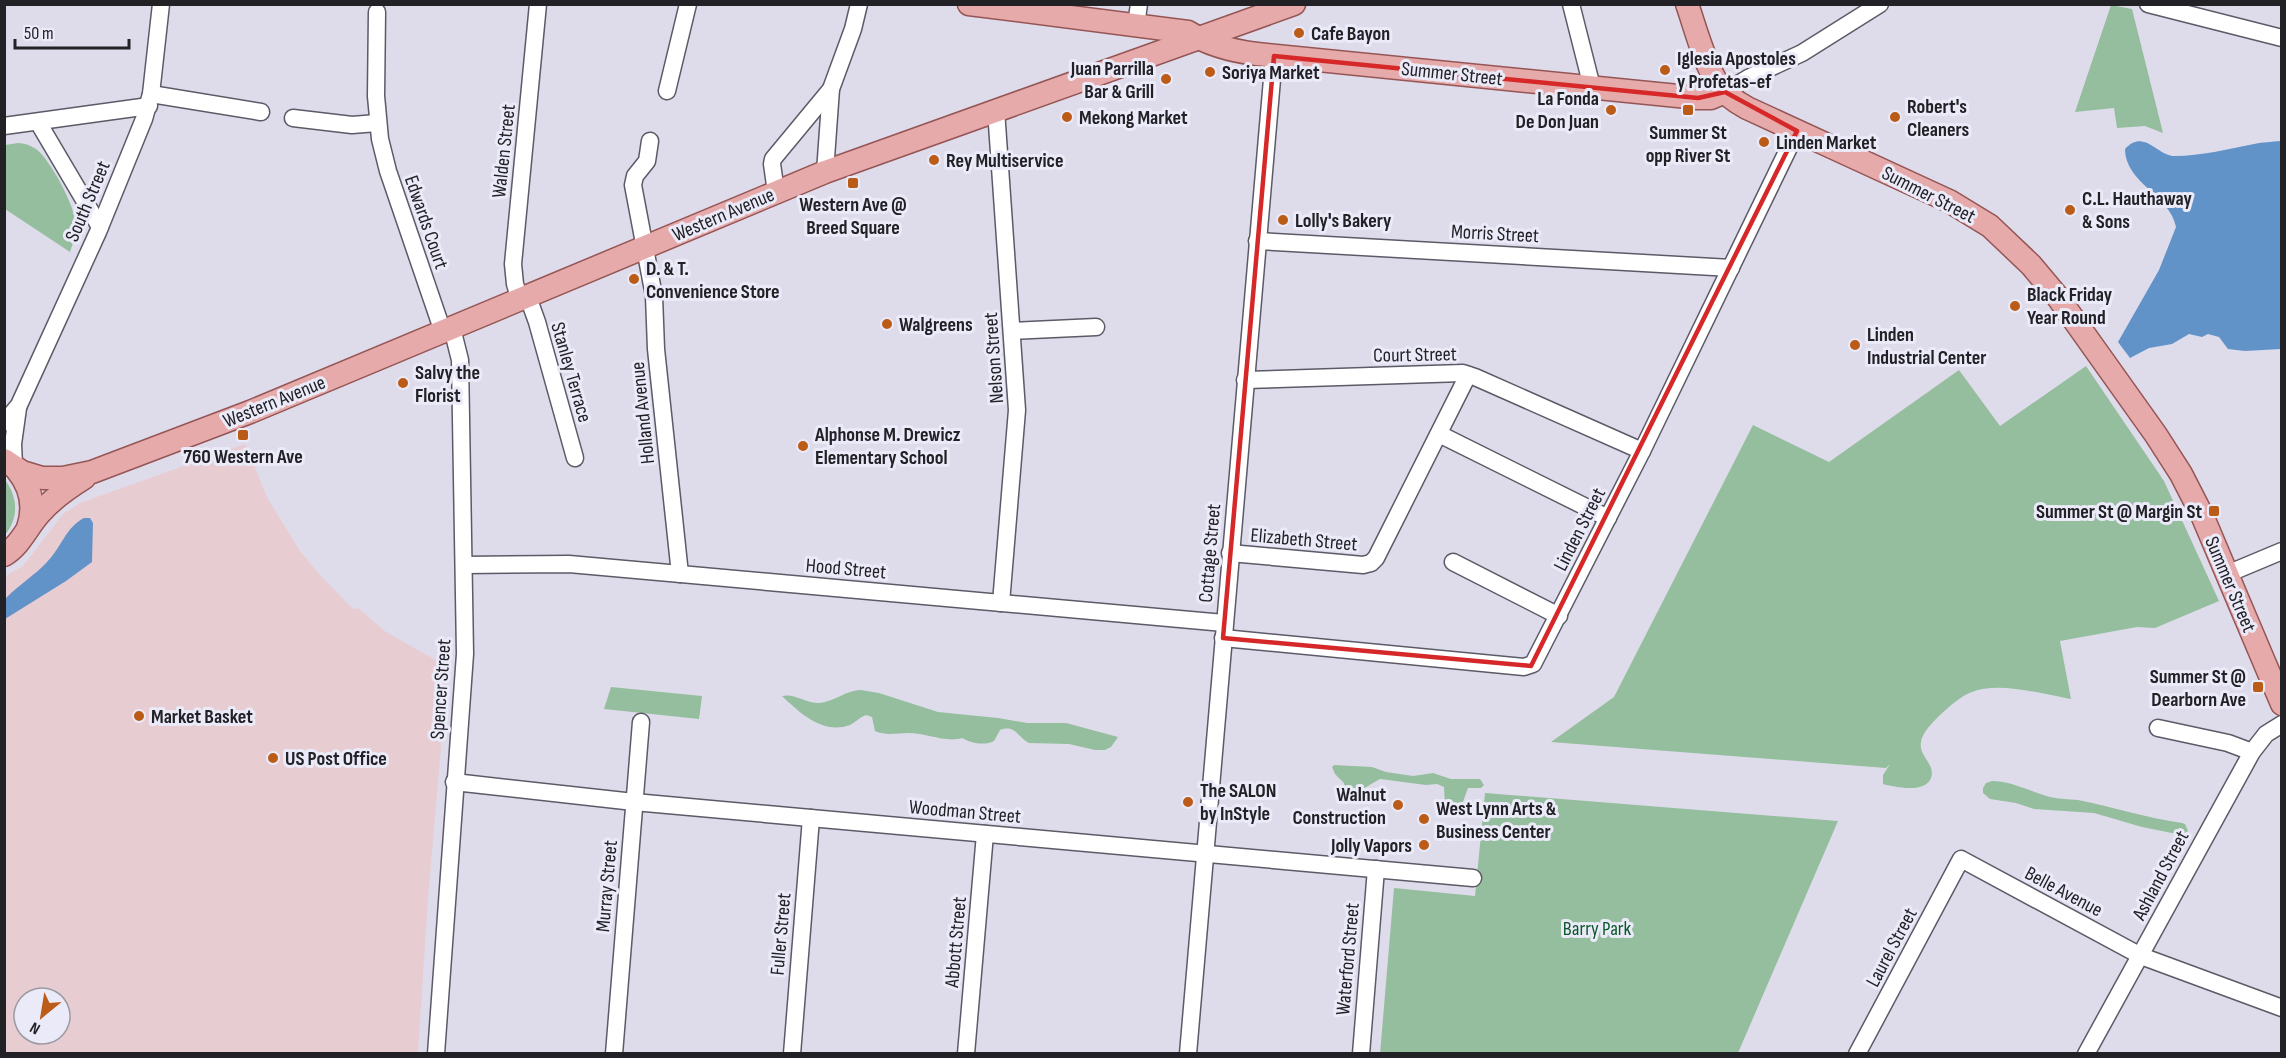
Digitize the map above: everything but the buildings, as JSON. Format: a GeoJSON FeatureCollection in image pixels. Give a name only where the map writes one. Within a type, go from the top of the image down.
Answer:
{"type":"FeatureCollection","features":[{"type":"Feature","properties":{"kind":"main road","name":"Summer Street"},"geometry":{"type":"LineString","coordinates":[[969,4],[1138,15],[1241,52],[1274,56],[1698,98],[1711,98],[1725,92],[1747,108],[1964,209],[1990,226],[2024,257],[2057,296],[2170,456],[2202,515],[2282,704]]}},
{"type":"Feature","properties":{"kind":"main road","name":"Western Avenue"},"geometry":{"type":"LineString","coordinates":[[12,465],[33,476],[47,479],[93,472],[250,412],[825,172],[1294,4]]}},
{"type":"Feature","properties":{"kind":"main road"},"geometry":{"type":"LineString","coordinates":[[1687,4],[1711,72],[1725,92]]}},
{"type":"Feature","properties":{"kind":"main road"},"geometry":{"type":"LineString","coordinates":[[12,465],[26,484],[31,500],[32,511],[28,528]]}},
{"type":"Feature","properties":{"kind":"main road","name":"Western Avenue"},"geometry":{"type":"LineString","coordinates":[[4,555],[17,546],[28,528],[54,498],[93,472]]}},
{"type":"Feature","properties":{"kind":"street","name":"South Street"},"geometry":{"type":"LineString","coordinates":[[4,423],[19,405],[100,227],[150,100],[161,4]]}},
{"type":"Feature","properties":{"kind":"street","name":"Walden Street"},"geometry":{"type":"LineString","coordinates":[[524,298],[515,284],[513,264],[538,4]]}},
{"type":"Feature","properties":{"kind":"street"},"geometry":{"type":"LineString","coordinates":[[667,92],[688,4]]}},
{"type":"Feature","properties":{"kind":"street"},"geometry":{"type":"LineString","coordinates":[[825,172],[831,89],[853,29],[859,4]]}},
{"type":"Feature","properties":{"kind":"street"},"geometry":{"type":"LineString","coordinates":[[1570,4],[1592,87]]}},
{"type":"Feature","properties":{"kind":"street"},"geometry":{"type":"LineString","coordinates":[[1725,92],[1748,78],[1802,53],[1880,4]]}},
{"type":"Feature","properties":{"kind":"street"},"geometry":{"type":"LineString","coordinates":[[2148,4],[2282,38]]}},
{"type":"Feature","properties":{"kind":"street","name":"Edwards Court"},"geometry":{"type":"LineString","coordinates":[[377,12],[377,123],[388,171],[448,330]]}},
{"type":"Feature","properties":{"kind":"street","name":"Cottage Street"},"geometry":{"type":"LineString","coordinates":[[1188,1053],[1274,56]]}},
{"type":"Feature","properties":{"kind":"street"},"geometry":{"type":"LineString","coordinates":[[776,192],[773,159],[831,89]]}},
{"type":"Feature","properties":{"kind":"street"},"geometry":{"type":"LineString","coordinates":[[4,126],[38,122],[150,100],[261,112]]}},
{"type":"Feature","properties":{"kind":"street","name":"Nelson Street"},"geometry":{"type":"LineString","coordinates":[[996,110],[1013,331],[1017,430],[1001,603]]}},
{"type":"Feature","properties":{"kind":"street"},"geometry":{"type":"LineString","coordinates":[[293,118],[352,125],[377,123]]}},
{"type":"Feature","properties":{"kind":"street"},"geometry":{"type":"LineString","coordinates":[[38,122],[100,227]]}},
{"type":"Feature","properties":{"kind":"street","name":"Linden Street"},"geometry":{"type":"LineString","coordinates":[[1224,631],[1527,667],[1536,661],[1642,451],[1797,131]]}},
{"type":"Feature","properties":{"kind":"street","name":"Holland Avenue"},"geometry":{"type":"LineString","coordinates":[[650,141],[646,164],[635,176],[633,183],[653,288],[656,349],[680,574]]}},
{"type":"Feature","properties":{"kind":"street","name":"Morris Street"},"geometry":{"type":"LineString","coordinates":[[1257,241],[1731,268]]}},
{"type":"Feature","properties":{"kind":"street","name":"Stanley Terrace"},"geometry":{"type":"LineString","coordinates":[[524,298],[537,322],[575,458]]}},
{"type":"Feature","properties":{"kind":"street"},"geometry":{"type":"LineString","coordinates":[[1013,331],[1096,327]]}},
{"type":"Feature","properties":{"kind":"street","name":"Spencer Street"},"geometry":{"type":"LineString","coordinates":[[436,1053],[465,654],[460,360],[448,330]]}},
{"type":"Feature","properties":{"kind":"street","name":"Court Street"},"geometry":{"type":"LineString","coordinates":[[1245,380],[1450,372],[1468,375],[1642,451]]}},
{"type":"Feature","properties":{"kind":"street","name":"Elizabeth Street"},"geometry":{"type":"LineString","coordinates":[[1230,553],[1363,565],[1371,563],[1376,558],[1468,375]]}},
{"type":"Feature","properties":{"kind":"street","name":"South Street"},"geometry":{"type":"LineString","coordinates":[[12,465],[19,405]]}},
{"type":"Feature","properties":{"kind":"street"},"geometry":{"type":"LineString","coordinates":[[1439,434],[1608,518]]}},
{"type":"Feature","properties":{"kind":"street"},"geometry":{"type":"LineString","coordinates":[[2227,574],[2282,551]]}},
{"type":"Feature","properties":{"kind":"street"},"geometry":{"type":"LineString","coordinates":[[1453,562],[1558,616]]}},
{"type":"Feature","properties":{"kind":"street","name":"Hood Street"},"geometry":{"type":"LineString","coordinates":[[464,565],[569,564],[1001,603],[1224,631]]}},
{"type":"Feature","properties":{"kind":"street","name":"Murray Street"},"geometry":{"type":"LineString","coordinates":[[614,1053],[641,722]]}},
{"type":"Feature","properties":{"kind":"street","name":"Ashland Street"},"geometry":{"type":"LineString","coordinates":[[2086,1053],[2252,752],[2266,734],[2282,724]]}},
{"type":"Feature","properties":{"kind":"street"},"geometry":{"type":"LineString","coordinates":[[2158,728],[2228,743],[2252,752]]}},
{"type":"Feature","properties":{"kind":"street","name":"Woodman Street"},"geometry":{"type":"LineString","coordinates":[[454,782],[634,802],[1473,878]]}},
{"type":"Feature","properties":{"kind":"street","name":"Fuller Street"},"geometry":{"type":"LineString","coordinates":[[792,1053],[811,818]]}},
{"type":"Feature","properties":{"kind":"street","name":"Abbott Street"},"geometry":{"type":"LineString","coordinates":[[966,1053],[985,834]]}},
{"type":"Feature","properties":{"kind":"street","name":"Belle Avenue"},"geometry":{"type":"LineString","coordinates":[[1961,859],[2141,956],[2282,1008]]}},
{"type":"Feature","properties":{"kind":"street","name":"Laurel Street"},"geometry":{"type":"LineString","coordinates":[[1857,1053],[1961,859]]}},
{"type":"Feature","properties":{"kind":"street","name":"Waterford Street"},"geometry":{"type":"LineString","coordinates":[[1360,1053],[1376,869]]}},
{"type":"Feature","properties":{"kind":"highlighted area"},"geometry":{"type":"Polygon","coordinates":[[[1274,56],[1698,98],[1725,92],[1797,131],[1531,666],[1223,638],[1274,56]]]}},
{"type":"Feature","properties":{"kind":"shaded area"},"geometry":{"type":"Polygon","coordinates":[[[245,444],[268,499],[300,551],[320,575],[353,609],[358,608],[386,632],[448,667],[428,899],[418,1053],[5,1053],[4,577],[23,566],[63,514],[80,503],[245,444]]]}},
{"type":"Feature","properties":{"kind":"green space"},"geometry":{"type":"Polygon","coordinates":[[[2111,5],[2132,9],[2163,133],[2145,126],[2117,128],[2114,108],[2075,112],[2111,5]]]}},
{"type":"Feature","properties":{"kind":"green space"},"geometry":{"type":"Polygon","coordinates":[[[18,143],[32,146],[42,154],[67,195],[76,224],[70,252],[5,209],[5,145],[18,143]]]}},
{"type":"Feature","properties":{"kind":"green space"},"geometry":{"type":"Polygon","coordinates":[[[2086,366],[2164,481],[2219,601],[2155,628],[2137,627],[2060,641],[2071,699],[2007,688],[1994,688],[1972,692],[1954,702],[1923,735],[1922,752],[1930,765],[1932,775],[1930,780],[1921,787],[1908,788],[1883,784],[1883,775],[1890,764],[1886,768],[1551,742],[1614,697],[1753,425],[1829,462],[1959,370],[2000,426],[2086,366]]]}},
{"type":"Feature","properties":{"kind":"green space"},"geometry":{"type":"Polygon","coordinates":[[[5,480],[14,500],[15,515],[5,535],[5,480]]]}},
{"type":"Feature","properties":{"kind":"green space"},"geometry":{"type":"Polygon","coordinates":[[[611,687],[702,696],[699,719],[604,709],[611,687]]]}},
{"type":"Feature","properties":{"kind":"green space"},"geometry":{"type":"Polygon","coordinates":[[[861,690],[879,693],[938,712],[1027,723],[1066,723],[1118,737],[1111,747],[1105,750],[1095,750],[1069,744],[1029,743],[1010,729],[1000,730],[994,741],[982,744],[962,738],[949,739],[916,733],[883,733],[875,731],[872,717],[866,715],[850,725],[831,727],[813,721],[782,696],[787,695],[819,703],[861,690]]]}},
{"type":"Feature","properties":{"kind":"green space"},"geometry":{"type":"Polygon","coordinates":[[[1334,765],[1372,767],[1386,772],[1413,776],[1433,773],[1451,779],[1480,779],[1484,785],[1481,788],[1468,788],[1461,807],[1457,811],[1445,805],[1444,787],[1437,784],[1426,785],[1380,779],[1350,797],[1347,796],[1344,783],[1335,774],[1332,767],[1334,765]]]}},
{"type":"Feature","properties":{"kind":"green space"},"geometry":{"type":"Polygon","coordinates":[[[1992,781],[2014,785],[2050,797],[2078,800],[2182,823],[2188,831],[2182,835],[2142,827],[2094,813],[2034,809],[2016,803],[1990,799],[1983,793],[1983,788],[1986,783],[1992,781]]]}},
{"type":"Feature","properties":{"kind":"green space","name":"Barry Park"},"geometry":{"type":"Polygon","coordinates":[[[1485,793],[1838,821],[1738,1053],[1380,1054],[1394,888],[1475,896],[1485,793]]]}},
{"type":"Feature","properties":{"kind":"water"},"geometry":{"type":"Polygon","coordinates":[[[2138,141],[2168,155],[2185,156],[2281,141],[2281,349],[2245,351],[2228,349],[2219,337],[2208,334],[2202,337],[2189,334],[2172,344],[2149,348],[2130,358],[2118,342],[2159,270],[2176,227],[2166,206],[2132,171],[2125,149],[2138,141]]]}},
{"type":"Feature","properties":{"kind":"water"},"geometry":{"type":"Polygon","coordinates":[[[84,518],[90,518],[93,523],[92,562],[5,619],[7,597],[47,562],[68,532],[84,518]]]}},
{"type":"Feature","properties":{"kind":"place","name":"Cafe Bayon"},"geometry":{"type":"Point","coordinates":[1299,33]}},
{"type":"Feature","properties":{"kind":"place","name":"Iglesia Apostoles y Profetas-ef"},"geometry":{"type":"Point","coordinates":[1665,70]}},
{"type":"Feature","properties":{"kind":"place","name":"Soriya Market"},"geometry":{"type":"Point","coordinates":[1210,72]}},
{"type":"Feature","properties":{"kind":"place","name":"Juan Parrilla Bar & Grill"},"geometry":{"type":"Point","coordinates":[1166,79]}},
{"type":"Feature","properties":{"kind":"place","name":"La Fonda De Don Juan"},"geometry":{"type":"Point","coordinates":[1611,110]}},
{"type":"Feature","properties":{"kind":"place","name":"Summer St opp River St"},"geometry":{"type":"Point","coordinates":[1688,110]}},
{"type":"Feature","properties":{"kind":"place","name":"Mekong Market"},"geometry":{"type":"Point","coordinates":[1067,117]}},
{"type":"Feature","properties":{"kind":"place","name":"Robert's Cleaners"},"geometry":{"type":"Point","coordinates":[1895,117]}},
{"type":"Feature","properties":{"kind":"place","name":"Linden Market"},"geometry":{"type":"Point","coordinates":[1764,142]}},
{"type":"Feature","properties":{"kind":"place","name":"Rey Multiservice"},"geometry":{"type":"Point","coordinates":[934,160]}},
{"type":"Feature","properties":{"kind":"place","name":"Western Ave @ Breed Square"},"geometry":{"type":"Point","coordinates":[853,183]}},
{"type":"Feature","properties":{"kind":"place","name":"C.L. Hauthaway & Sons"},"geometry":{"type":"Point","coordinates":[2070,210]}},
{"type":"Feature","properties":{"kind":"place","name":"Lolly's Bakery"},"geometry":{"type":"Point","coordinates":[1283,220]}},
{"type":"Feature","properties":{"kind":"place","name":"D. & T. Convenience Store"},"geometry":{"type":"Point","coordinates":[634,279]}},
{"type":"Feature","properties":{"kind":"place","name":"Black Friday Year Round"},"geometry":{"type":"Point","coordinates":[2015,306]}},
{"type":"Feature","properties":{"kind":"place","name":"Walgreens"},"geometry":{"type":"Point","coordinates":[887,324]}},
{"type":"Feature","properties":{"kind":"place","name":"Linden Industrial Center"},"geometry":{"type":"Point","coordinates":[1855,345]}},
{"type":"Feature","properties":{"kind":"place","name":"Salvy the Florist"},"geometry":{"type":"Point","coordinates":[403,383]}},
{"type":"Feature","properties":{"kind":"place","name":"760 Western Ave"},"geometry":{"type":"Point","coordinates":[243,435]}},
{"type":"Feature","properties":{"kind":"place","name":"Alphonse M. Drewicz Elementary School"},"geometry":{"type":"Point","coordinates":[803,446]}},
{"type":"Feature","properties":{"kind":"place","name":"Summer St @ Margin St"},"geometry":{"type":"Point","coordinates":[2214,511]}},
{"type":"Feature","properties":{"kind":"place","name":"Summer St @ Dearborn Ave"},"geometry":{"type":"Point","coordinates":[2258,687]}},
{"type":"Feature","properties":{"kind":"place","name":"Market Basket"},"geometry":{"type":"Point","coordinates":[139,716]}},
{"type":"Feature","properties":{"kind":"place","name":"US Post Office"},"geometry":{"type":"Point","coordinates":[273,758]}},
{"type":"Feature","properties":{"kind":"place","name":"The SALON by InStyle"},"geometry":{"type":"Point","coordinates":[1188,802]}},
{"type":"Feature","properties":{"kind":"place","name":"Walnut Construction"},"geometry":{"type":"Point","coordinates":[1398,805]}},
{"type":"Feature","properties":{"kind":"place","name":"West Lynn Arts & Business Center"},"geometry":{"type":"Point","coordinates":[1424,819]}},
{"type":"Feature","properties":{"kind":"place","name":"Jolly Vapors"},"geometry":{"type":"Point","coordinates":[1424,845]}}]}
